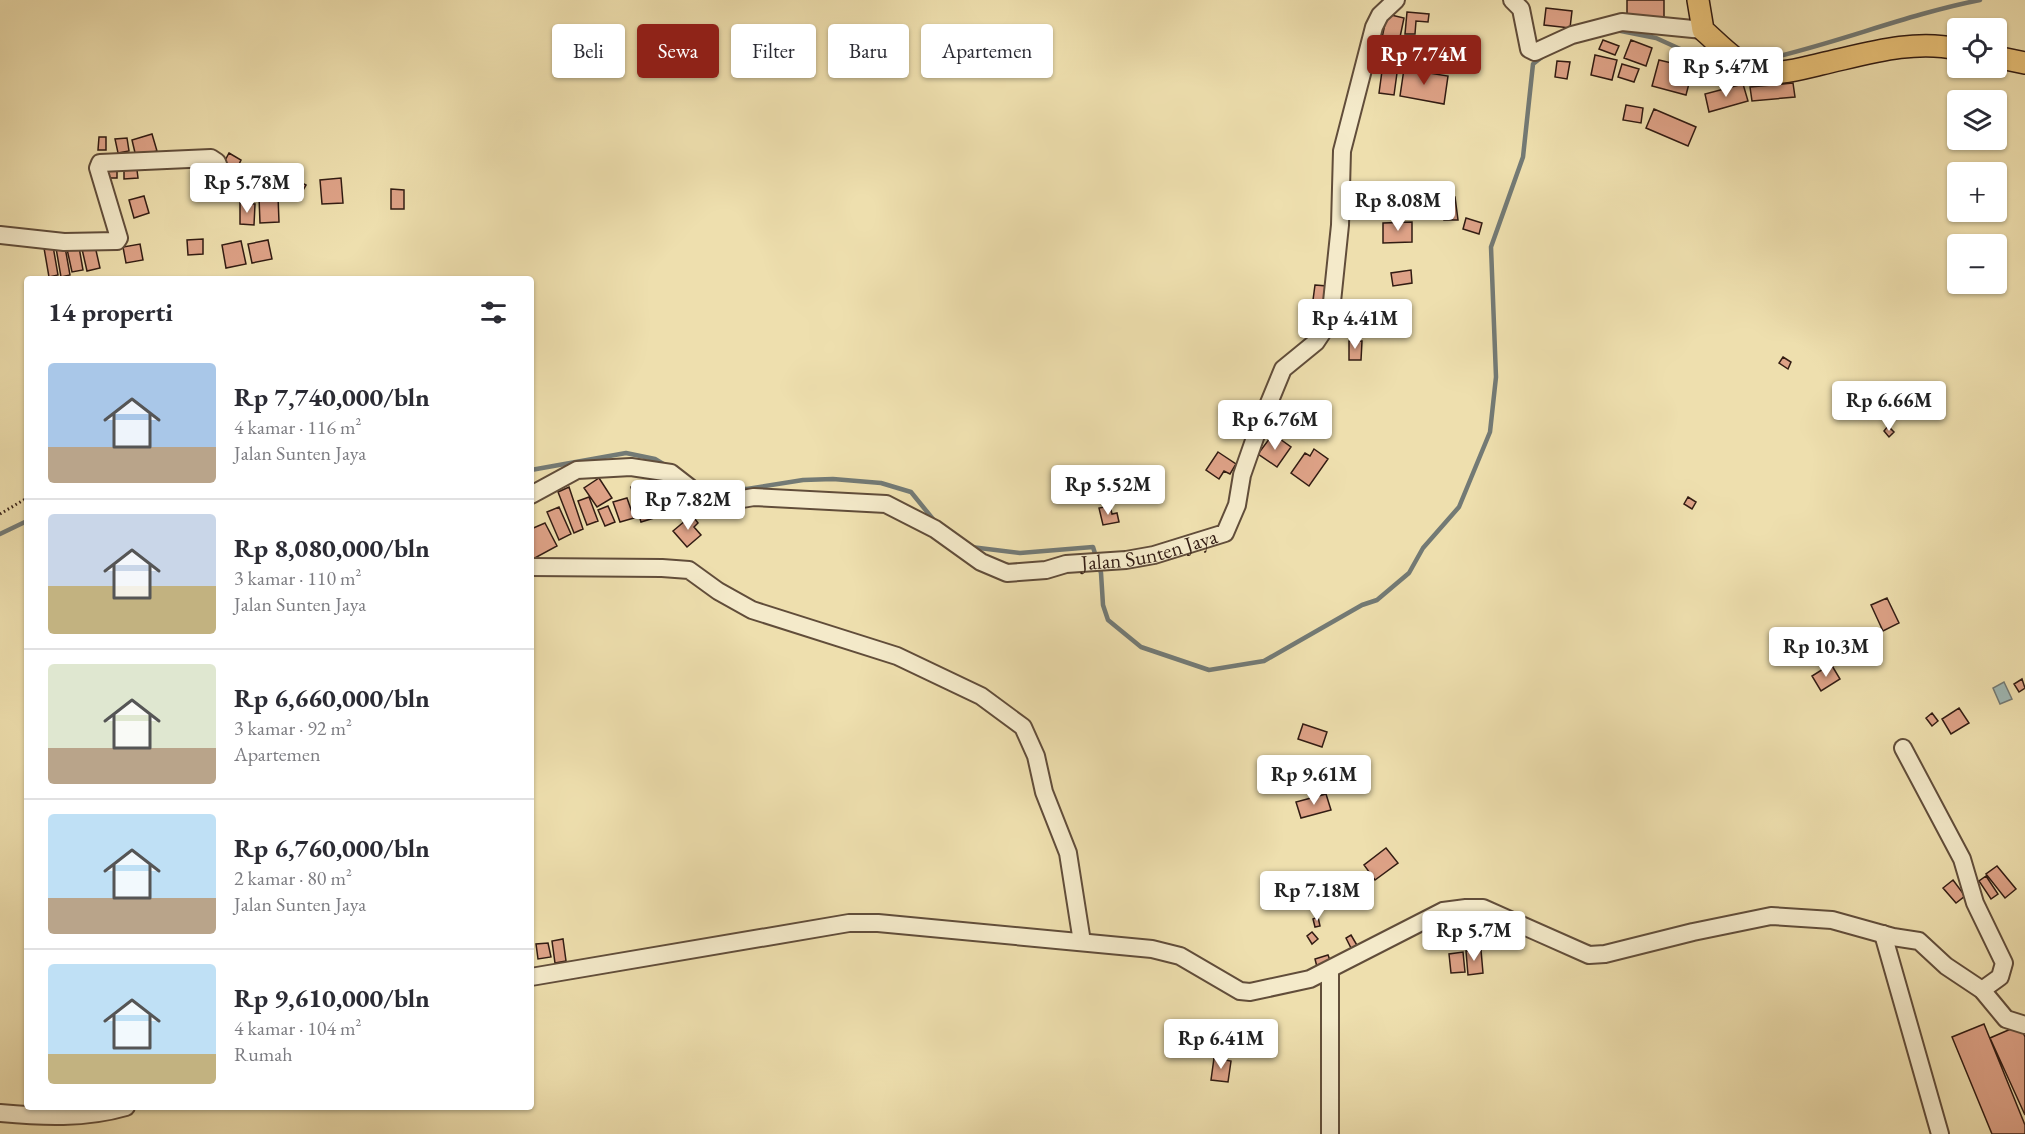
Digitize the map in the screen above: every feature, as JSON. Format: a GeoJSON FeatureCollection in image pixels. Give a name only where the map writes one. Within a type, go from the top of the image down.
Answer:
{"type":"FeatureCollection","features":[{"type":"Feature","properties":{"kind":"main road"},"geometry":{"type":"LineString","coordinates":[[1698,0],[1702,30],[1743,62],[1768,73],[1790,71],[1885,50],[1934,44],[1947,47]]}},
{"type":"Feature","properties":{"kind":"main road"},"geometry":{"type":"LineString","coordinates":[[2007,59],[2025,63]]}},
{"type":"Feature","properties":{"kind":"street","name":"Jalan Sunten Jaya"},"geometry":{"type":"LineString","coordinates":[[534,493],[577,470],[631,467],[671,473],[711,501],[766,498],[886,504],[935,529],[981,562],[1007,573],[1154,555],[1225,533],[1237,505],[1242,475],[1257,432],[1283,369],[1316,342],[1330,321],[1340,225],[1342,151],[1374,27],[1380,15],[1396,0]]}},
{"type":"Feature","properties":{"kind":"street"},"geometry":{"type":"LineString","coordinates":[[1512,0],[1521,9],[1528,49],[1535,52],[1572,35],[1622,22],[1702,30]]}},
{"type":"Feature","properties":{"kind":"street"},"geometry":{"type":"LineString","coordinates":[[0,236],[64,242],[117,242],[119,237],[98,168],[100,162],[211,158],[217,162],[224,180]]}},
{"type":"Feature","properties":{"kind":"street"},"geometry":{"type":"LineString","coordinates":[[534,567],[689,570],[752,610],[897,656],[981,696],[1023,728],[1036,756],[1044,792],[1068,853],[1082,942]]}},
{"type":"Feature","properties":{"kind":"street"},"geometry":{"type":"LineString","coordinates":[[1903,748],[1962,859],[1976,903],[2004,963],[2000,977],[1982,990]]}},
{"type":"Feature","properties":{"kind":"street"},"geometry":{"type":"LineString","coordinates":[[534,976],[849,923],[920,927],[1152,949],[1180,956],[1240,991],[1250,992],[1310,979],[1443,911],[1466,908],[1483,909],[1589,955],[1605,954],[1693,932],[1771,916],[1832,920],[1920,941],[1946,966],[1982,990],[2006,1019],[2025,1025]]}},
{"type":"Feature","properties":{"kind":"street"},"geometry":{"type":"LineString","coordinates":[[1883,934],[1940,1134]]}},
{"type":"Feature","properties":{"kind":"street"},"geometry":{"type":"LineString","coordinates":[[1330,970],[1330,1134]]}},
{"type":"Feature","properties":{"kind":"street"},"geometry":{"type":"LineString","coordinates":[[0,1113],[71,1116],[116,1110]]}},
{"type":"Feature","properties":{"kind":"path"},"geometry":{"type":"LineString","coordinates":[[0,514],[24,500]]}},
{"type":"Feature","properties":{"kind":"water"},"geometry":{"type":"Polygon","coordinates":[[[2004,682],[2012,699],[2000,704],[1993,688],[2004,682]]]}},
{"type":"Feature","properties":{"kind":"building"},"geometry":{"type":"Polygon","coordinates":[[[1627,0],[1664,0],[1664,19],[1627,19],[1627,0]]]}},
{"type":"Feature","properties":{"kind":"building"},"geometry":{"type":"Polygon","coordinates":[[[1546,8],[1572,11],[1570,28],[1544,25],[1546,8]]]}},
{"type":"Feature","properties":{"kind":"building"},"geometry":{"type":"Polygon","coordinates":[[[1407,12],[1429,14],[1428,22],[1416,21],[1415,34],[1405,34],[1407,12]]]}},
{"type":"Feature","properties":{"kind":"building"},"geometry":{"type":"Polygon","coordinates":[[[1387,14],[1404,18],[1399,42],[1382,38],[1387,14]]]}},
{"type":"Feature","properties":{"kind":"building"},"geometry":{"type":"Polygon","coordinates":[[[1603,40],[1619,46],[1615,55],[1599,49],[1603,40]]]}},
{"type":"Feature","properties":{"kind":"building"},"geometry":{"type":"Polygon","coordinates":[[[1631,40],[1652,48],[1646,66],[1624,58],[1631,40]]]}},
{"type":"Feature","properties":{"kind":"building"},"geometry":{"type":"Polygon","coordinates":[[[1383,43],[1408,45],[1406,67],[1381,65],[1383,43]]]}},
{"type":"Feature","properties":{"kind":"building"},"geometry":{"type":"Polygon","coordinates":[[[1595,55],[1617,60],[1612,80],[1591,75],[1595,55]]]}},
{"type":"Feature","properties":{"kind":"building"},"geometry":{"type":"Polygon","coordinates":[[[1659,60],[1693,68],[1686,95],[1652,86],[1659,60]]]}},
{"type":"Feature","properties":{"kind":"building"},"geometry":{"type":"Polygon","coordinates":[[[1557,61],[1570,62],[1567,79],[1555,77],[1557,61]]]}},
{"type":"Feature","properties":{"kind":"building"},"geometry":{"type":"Polygon","coordinates":[[[1622,64],[1639,69],[1634,82],[1618,77],[1622,64]]]}},
{"type":"Feature","properties":{"kind":"building"},"geometry":{"type":"Polygon","coordinates":[[[1404,69],[1448,76],[1444,104],[1400,96],[1404,69]]]}},
{"type":"Feature","properties":{"kind":"building"},"geometry":{"type":"Polygon","coordinates":[[[1382,71],[1397,73],[1394,95],[1379,93],[1382,71]]]}},
{"type":"Feature","properties":{"kind":"building"},"geometry":{"type":"Polygon","coordinates":[[[1793,83],[1795,97],[1752,101],[1750,87],[1793,83]]]}},
{"type":"Feature","properties":{"kind":"building"},"geometry":{"type":"Polygon","coordinates":[[[1743,84],[1748,101],[1709,112],[1705,94],[1743,84]]]}},
{"type":"Feature","properties":{"kind":"building"},"geometry":{"type":"Polygon","coordinates":[[[1626,105],[1643,108],[1641,123],[1623,120],[1626,105]]]}},
{"type":"Feature","properties":{"kind":"building"},"geometry":{"type":"Polygon","coordinates":[[[1654,109],[1696,127],[1688,146],[1646,128],[1654,109]]]}},
{"type":"Feature","properties":{"kind":"building"},"geometry":{"type":"Polygon","coordinates":[[[152,134],[157,151],[136,157],[132,140],[152,134]]]}},
{"type":"Feature","properties":{"kind":"building"},"geometry":{"type":"Polygon","coordinates":[[[99,137],[106,137],[106,150],[98,150],[99,137]]]}},
{"type":"Feature","properties":{"kind":"building"},"geometry":{"type":"Polygon","coordinates":[[[127,138],[129,151],[118,153],[115,139],[127,138]]]}},
{"type":"Feature","properties":{"kind":"building"},"geometry":{"type":"Polygon","coordinates":[[[229,153],[241,160],[234,175],[221,168],[229,153]]]}},
{"type":"Feature","properties":{"kind":"building"},"geometry":{"type":"Polygon","coordinates":[[[101,166],[117,166],[117,178],[101,178],[101,166]]]}},
{"type":"Feature","properties":{"kind":"building"},"geometry":{"type":"Polygon","coordinates":[[[284,168],[295,174],[293,178],[306,185],[298,199],[274,185],[284,168]]]}},
{"type":"Feature","properties":{"kind":"building"},"geometry":{"type":"Polygon","coordinates":[[[124,170],[137,170],[138,178],[124,179],[124,170]]]}},
{"type":"Feature","properties":{"kind":"building"},"geometry":{"type":"Polygon","coordinates":[[[341,178],[343,203],[322,204],[320,180],[341,178]]]}},
{"type":"Feature","properties":{"kind":"building"},"geometry":{"type":"Polygon","coordinates":[[[232,183],[255,184],[254,200],[231,198],[232,183]]]}},
{"type":"Feature","properties":{"kind":"building"},"geometry":{"type":"Polygon","coordinates":[[[391,189],[404,190],[404,209],[391,209],[391,189]]]}},
{"type":"Feature","properties":{"kind":"building"},"geometry":{"type":"Polygon","coordinates":[[[144,196],[149,213],[134,218],[129,200],[144,196]]]}},
{"type":"Feature","properties":{"kind":"building"},"geometry":{"type":"Polygon","coordinates":[[[278,196],[279,222],[260,223],[259,197],[278,196]]]}},
{"type":"Feature","properties":{"kind":"building"},"geometry":{"type":"Polygon","coordinates":[[[1444,197],[1455,197],[1458,220],[1444,220],[1444,197]]]}},
{"type":"Feature","properties":{"kind":"building"},"geometry":{"type":"Polygon","coordinates":[[[240,203],[255,204],[254,225],[240,224],[240,203]]]}},
{"type":"Feature","properties":{"kind":"building"},"geometry":{"type":"Polygon","coordinates":[[[1466,218],[1482,223],[1479,234],[1463,229],[1466,218]]]}},
{"type":"Feature","properties":{"kind":"building"},"geometry":{"type":"Polygon","coordinates":[[[1412,222],[1412,242],[1383,243],[1383,223],[1412,222]]]}},
{"type":"Feature","properties":{"kind":"building"},"geometry":{"type":"Polygon","coordinates":[[[203,239],[203,254],[188,255],[187,240],[203,239]]]}},
{"type":"Feature","properties":{"kind":"building"},"geometry":{"type":"Polygon","coordinates":[[[268,240],[272,259],[252,263],[248,244],[268,240]]]}},
{"type":"Feature","properties":{"kind":"building"},"geometry":{"type":"Polygon","coordinates":[[[241,241],[246,264],[226,268],[222,245],[241,241]]]}},
{"type":"Feature","properties":{"kind":"building"},"geometry":{"type":"Polygon","coordinates":[[[140,244],[143,260],[126,263],[123,247],[140,244]]]}},
{"type":"Feature","properties":{"kind":"building"},"geometry":{"type":"Polygon","coordinates":[[[53,246],[58,275],[49,276],[44,248],[53,246]]]}},
{"type":"Feature","properties":{"kind":"building"},"geometry":{"type":"Polygon","coordinates":[[[95,246],[100,268],[87,271],[82,249],[95,246]]]}},
{"type":"Feature","properties":{"kind":"building"},"geometry":{"type":"Polygon","coordinates":[[[65,247],[70,275],[61,276],[56,248],[65,247]]]}},
{"type":"Feature","properties":{"kind":"building"},"geometry":{"type":"Polygon","coordinates":[[[79,247],[83,270],[72,272],[67,249],[79,247]]]}},
{"type":"Feature","properties":{"kind":"building"},"geometry":{"type":"Polygon","coordinates":[[[1411,270],[1412,283],[1393,286],[1391,273],[1411,270]]]}},
{"type":"Feature","properties":{"kind":"building"},"geometry":{"type":"Polygon","coordinates":[[[1315,285],[1327,286],[1325,301],[1313,300],[1315,285]]]}},
{"type":"Feature","properties":{"kind":"building"},"geometry":{"type":"Polygon","coordinates":[[[1314,304],[1327,306],[1322,330],[1309,327],[1314,304]]]}},
{"type":"Feature","properties":{"kind":"building"},"geometry":{"type":"Polygon","coordinates":[[[1349,341],[1362,341],[1361,360],[1349,360],[1349,341]]]}},
{"type":"Feature","properties":{"kind":"building"},"geometry":{"type":"Polygon","coordinates":[[[1783,357],[1791,362],[1788,369],[1779,363],[1783,357]]]}},
{"type":"Feature","properties":{"kind":"building"},"geometry":{"type":"Polygon","coordinates":[[[1888,426],[1894,432],[1889,437],[1884,431],[1888,426]]]}},
{"type":"Feature","properties":{"kind":"building"},"geometry":{"type":"Polygon","coordinates":[[[1273,434],[1291,447],[1277,467],[1258,454],[1273,434]]]}},
{"type":"Feature","properties":{"kind":"building"},"geometry":{"type":"Polygon","coordinates":[[[1314,449],[1328,459],[1309,486],[1291,473],[1305,453],[1310,456],[1314,449]]]}},
{"type":"Feature","properties":{"kind":"building"},"geometry":{"type":"Polygon","coordinates":[[[1218,452],[1236,464],[1230,474],[1224,471],[1219,479],[1206,470],[1218,452]]]}},
{"type":"Feature","properties":{"kind":"building"},"geometry":{"type":"Polygon","coordinates":[[[599,478],[612,498],[597,507],[584,488],[599,478]]]}},
{"type":"Feature","properties":{"kind":"building"},"geometry":{"type":"Polygon","coordinates":[[[654,480],[664,515],[641,522],[631,487],[654,480]]]}},
{"type":"Feature","properties":{"kind":"building"},"geometry":{"type":"Polygon","coordinates":[[[1121,480],[1125,497],[1101,501],[1098,484],[1121,480]]]}},
{"type":"Feature","properties":{"kind":"building"},"geometry":{"type":"Polygon","coordinates":[[[679,481],[683,504],[668,507],[664,484],[679,481]]]}},
{"type":"Feature","properties":{"kind":"building"},"geometry":{"type":"Polygon","coordinates":[[[569,487],[583,529],[574,533],[558,492],[569,487]]]}},
{"type":"Feature","properties":{"kind":"building"},"geometry":{"type":"Polygon","coordinates":[[[589,497],[598,521],[587,525],[578,501],[589,497]]]}},
{"type":"Feature","properties":{"kind":"building"},"geometry":{"type":"Polygon","coordinates":[[[1688,497],[1696,502],[1692,509],[1684,504],[1688,497]]]}},
{"type":"Feature","properties":{"kind":"building"},"geometry":{"type":"Polygon","coordinates":[[[627,498],[634,518],[620,522],[613,502],[627,498]]]}},
{"type":"Feature","properties":{"kind":"building"},"geometry":{"type":"Polygon","coordinates":[[[608,506],[615,522],[605,526],[598,510],[608,506]]]}},
{"type":"Feature","properties":{"kind":"building"},"geometry":{"type":"Polygon","coordinates":[[[1110,506],[1112,514],[1117,513],[1119,522],[1103,525],[1099,508],[1110,506]]]}},
{"type":"Feature","properties":{"kind":"building"},"geometry":{"type":"Polygon","coordinates":[[[559,507],[571,534],[559,540],[547,512],[559,507]]]}},
{"type":"Feature","properties":{"kind":"building"},"geometry":{"type":"Polygon","coordinates":[[[692,515],[698,523],[694,527],[701,535],[687,547],[673,531],[692,515]]]}},
{"type":"Feature","properties":{"kind":"building"},"geometry":{"type":"Polygon","coordinates":[[[545,523],[557,546],[534,558],[534,528],[545,523]]]}},
{"type":"Feature","properties":{"kind":"building"},"geometry":{"type":"Polygon","coordinates":[[[1887,598],[1899,623],[1883,631],[1871,605],[1887,598]]]}},
{"type":"Feature","properties":{"kind":"building"},"geometry":{"type":"Polygon","coordinates":[[[1831,664],[1840,679],[1821,691],[1812,676],[1831,664]]]}},
{"type":"Feature","properties":{"kind":"building"},"geometry":{"type":"Polygon","coordinates":[[[2022,679],[2025,688],[2019,692],[2014,684],[2022,679]]]}},
{"type":"Feature","properties":{"kind":"building"},"geometry":{"type":"Polygon","coordinates":[[[1959,708],[1969,723],[1951,734],[1942,719],[1959,708]]]}},
{"type":"Feature","properties":{"kind":"building"},"geometry":{"type":"Polygon","coordinates":[[[1932,713],[1938,721],[1932,726],[1926,718],[1932,713]]]}},
{"type":"Feature","properties":{"kind":"building"},"geometry":{"type":"Polygon","coordinates":[[[1303,724],[1327,732],[1322,747],[1298,739],[1303,724]]]}},
{"type":"Feature","properties":{"kind":"building"},"geometry":{"type":"Polygon","coordinates":[[[1326,794],[1331,810],[1301,818],[1296,802],[1326,794]]]}},
{"type":"Feature","properties":{"kind":"building"},"geometry":{"type":"Polygon","coordinates":[[[1386,848],[1398,863],[1375,880],[1364,865],[1386,848]]]}},
{"type":"Feature","properties":{"kind":"building"},"geometry":{"type":"Polygon","coordinates":[[[1997,866],[2016,889],[2005,898],[1986,874],[1997,866]]]}},
{"type":"Feature","properties":{"kind":"building"},"geometry":{"type":"Polygon","coordinates":[[[1986,876],[1998,894],[1991,899],[1979,881],[1986,876]]]}},
{"type":"Feature","properties":{"kind":"building"},"geometry":{"type":"Polygon","coordinates":[[[1953,880],[1965,896],[1956,903],[1943,888],[1953,880]]]}},
{"type":"Feature","properties":{"kind":"building"},"geometry":{"type":"Polygon","coordinates":[[[1318,917],[1320,926],[1315,927],[1313,919],[1318,917]]]}},
{"type":"Feature","properties":{"kind":"building"},"geometry":{"type":"Polygon","coordinates":[[[1312,932],[1318,939],[1312,944],[1307,936],[1312,932]]]}},
{"type":"Feature","properties":{"kind":"building"},"geometry":{"type":"Polygon","coordinates":[[[1351,935],[1358,947],[1352,950],[1346,938],[1351,935]]]}},
{"type":"Feature","properties":{"kind":"building"},"geometry":{"type":"Polygon","coordinates":[[[563,939],[566,961],[555,963],[552,941],[563,939]]]}},
{"type":"Feature","properties":{"kind":"building"},"geometry":{"type":"Polygon","coordinates":[[[548,943],[551,957],[538,959],[536,944],[548,943]]]}},
{"type":"Feature","properties":{"kind":"building"},"geometry":{"type":"Polygon","coordinates":[[[1481,950],[1483,973],[1468,975],[1466,951],[1481,950]]]}},
{"type":"Feature","properties":{"kind":"building"},"geometry":{"type":"Polygon","coordinates":[[[1463,952],[1465,972],[1451,973],[1449,954],[1463,952]]]}},
{"type":"Feature","properties":{"kind":"building"},"geometry":{"type":"Polygon","coordinates":[[[1328,955],[1331,963],[1317,967],[1315,959],[1328,955]]]}},
{"type":"Feature","properties":{"kind":"building"},"geometry":{"type":"Polygon","coordinates":[[[1984,1024],[2025,1125],[2025,1134],[1992,1134],[1952,1037],[1984,1024]]]}},
{"type":"Feature","properties":{"kind":"building"},"geometry":{"type":"Polygon","coordinates":[[[2020,1025],[2025,1037],[2025,1115],[1990,1038],[2020,1025]]]}},
{"type":"Feature","properties":{"kind":"building"},"geometry":{"type":"Polygon","coordinates":[[[1214,1058],[1231,1061],[1228,1082],[1211,1080],[1214,1058]]]}},
{"type":"Feature","properties":{"kind":"waterway"},"geometry":{"type":"LineString","coordinates":[[1758,61],[1980,0]]}},
{"type":"Feature","properties":{"kind":"waterway"},"geometry":{"type":"LineString","coordinates":[[1616,30],[1656,38],[1724,69],[1735,66]]}},
{"type":"Feature","properties":{"kind":"waterway"},"geometry":{"type":"LineString","coordinates":[[971,547],[1020,553],[1093,547],[1101,573],[1103,605],[1108,620],[1141,647],[1209,670],[1264,661],[1362,605],[1377,600],[1409,573],[1423,548],[1459,507],[1490,432],[1496,377],[1491,247],[1523,157],[1533,64],[1542,57]]}},
{"type":"Feature","properties":{"kind":"waterway"},"geometry":{"type":"LineString","coordinates":[[534,469],[626,453],[655,459],[665,465]]}},
{"type":"Feature","properties":{"kind":"waterway"},"geometry":{"type":"LineString","coordinates":[[696,486],[747,489],[803,480],[833,479],[881,483],[911,492],[937,524]]}},
{"type":"Feature","properties":{"kind":"waterway"},"geometry":{"type":"LineString","coordinates":[[0,534],[24,522]]}}]}
